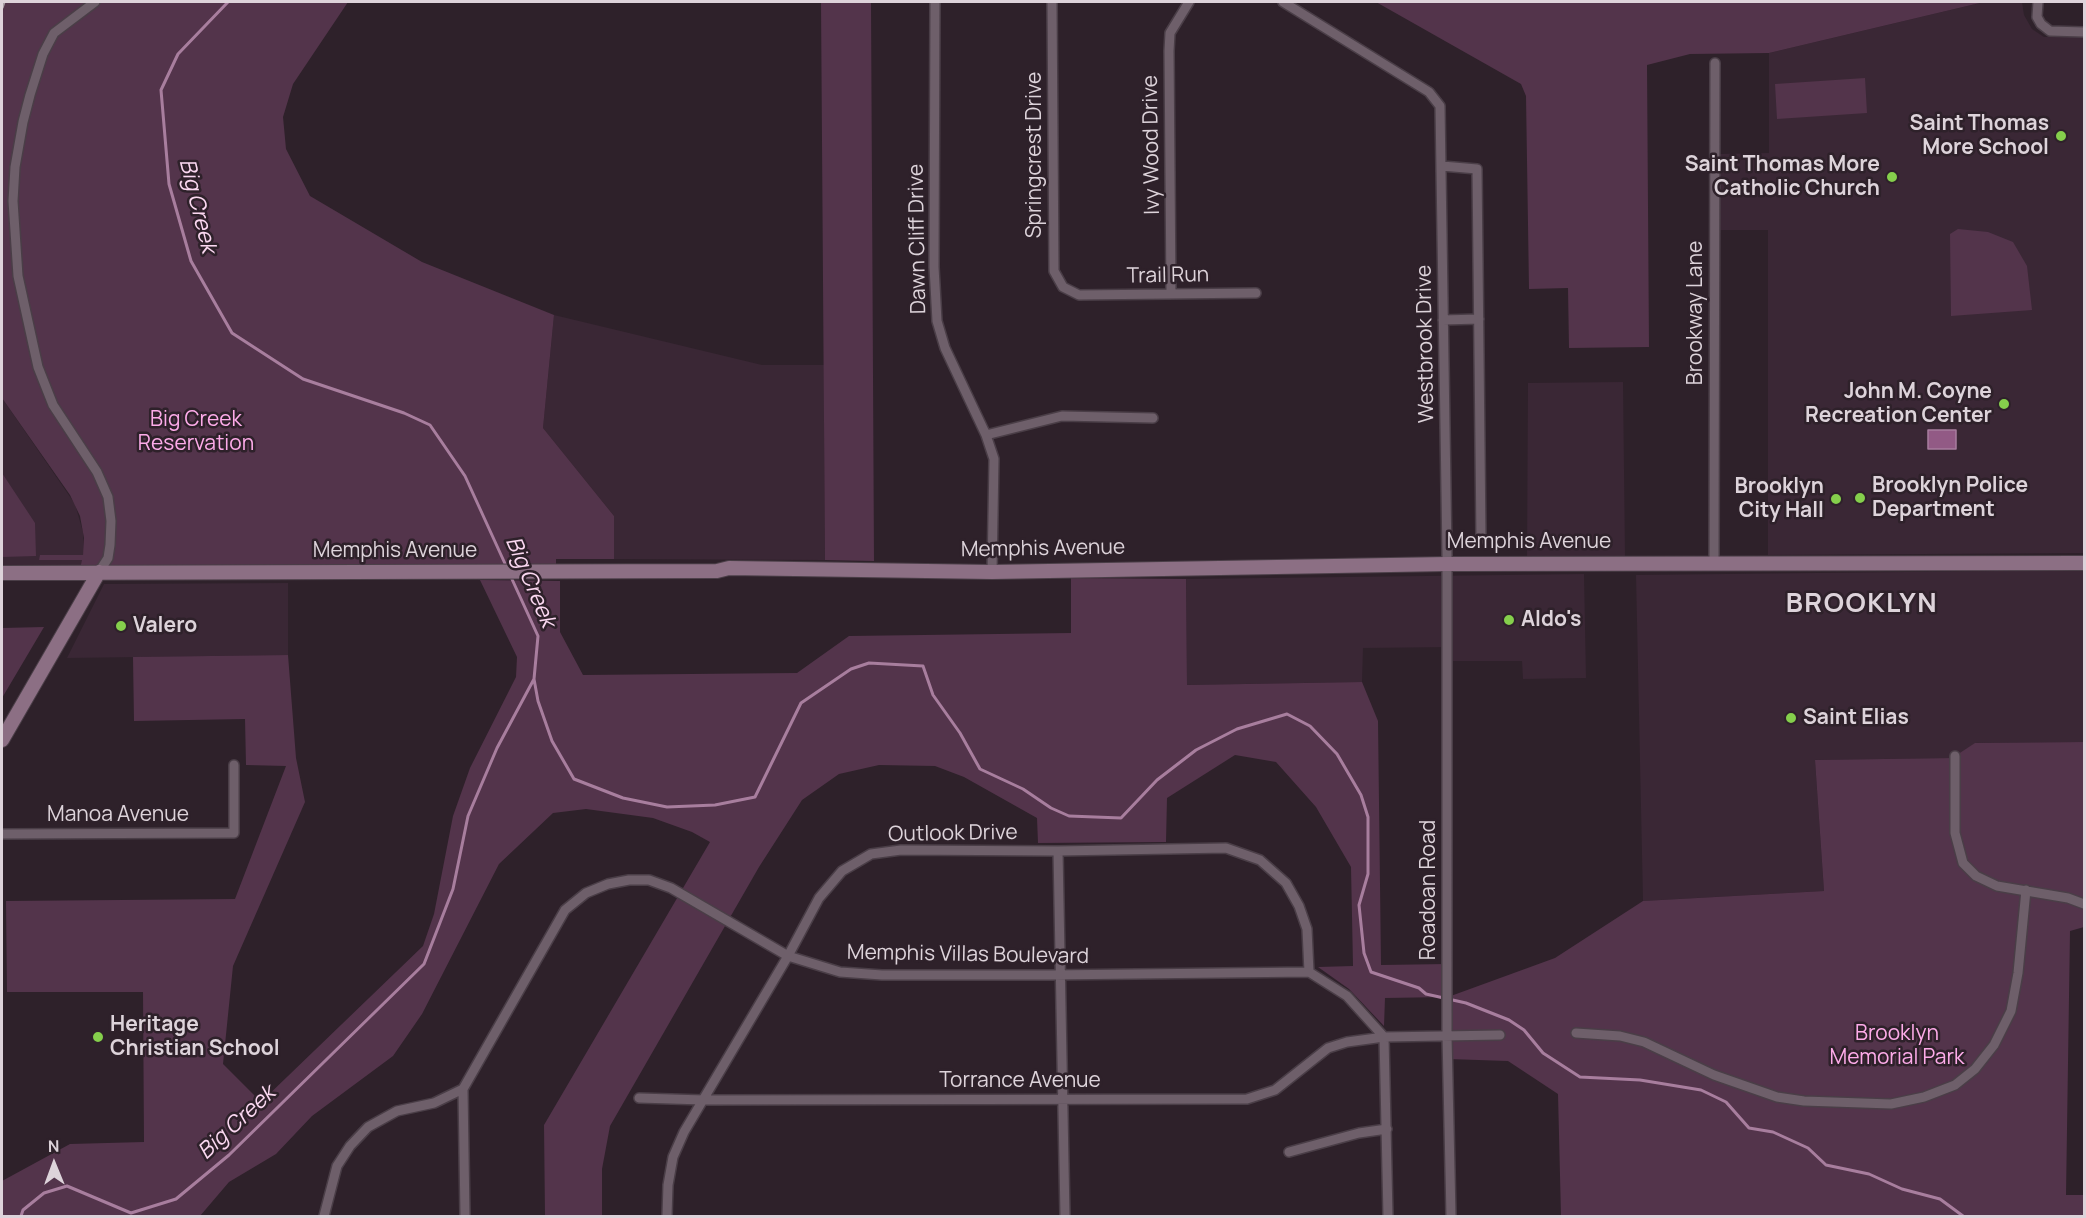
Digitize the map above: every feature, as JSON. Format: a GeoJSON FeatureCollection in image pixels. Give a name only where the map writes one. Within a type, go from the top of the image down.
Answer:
{"type":"FeatureCollection","features":[{"type":"Feature","properties":{"kind":"main road","name":"Memphis Avenue"},"geometry":{"type":"LineString","coordinates":[[2,573],[717,571],[729,568],[992,572],[1447,564],[2085,563]]}},
{"type":"Feature","properties":{"kind":"main road"},"geometry":{"type":"LineString","coordinates":[[2,740],[99,572]]}},
{"type":"Feature","properties":{"kind":"street"},"geometry":{"type":"LineString","coordinates":[[95,2],[54,33],[43,54],[21,131],[13,201],[18,276],[38,367],[53,405],[97,472],[108,497],[111,521],[110,545],[108,558],[99,572]]}},
{"type":"Feature","properties":{"kind":"street","name":"Dawn Cliff Drive"},"geometry":{"type":"LineString","coordinates":[[935,2],[934,267],[937,321],[945,348],[986,435],[994,459],[992,572]]}},
{"type":"Feature","properties":{"kind":"street","name":"Springcrest Drive"},"geometry":{"type":"LineString","coordinates":[[1052,2],[1054,271],[1063,286],[1079,295]]}},
{"type":"Feature","properties":{"kind":"street","name":"Ivy Wood Drive"},"geometry":{"type":"LineString","coordinates":[[1171,294],[1170,33],[1189,2]]}},
{"type":"Feature","properties":{"kind":"street","name":"Westbrook Drive"},"geometry":{"type":"LineString","coordinates":[[1284,2],[1429,92],[1440,106],[1447,564]]}},
{"type":"Feature","properties":{"kind":"street"},"geometry":{"type":"LineString","coordinates":[[2038,2],[2037,16],[2040,24],[2050,31],[2085,32]]}},
{"type":"Feature","properties":{"kind":"street","name":"Brookway Lane"},"geometry":{"type":"LineString","coordinates":[[1714,63],[1714,562]]}},
{"type":"Feature","properties":{"kind":"street"},"geometry":{"type":"LineString","coordinates":[[1442,166],[1477,169],[1480,539]]}},
{"type":"Feature","properties":{"kind":"street","name":"Trail Run"},"geometry":{"type":"LineString","coordinates":[[1079,295],[1256,293]]}},
{"type":"Feature","properties":{"kind":"street"},"geometry":{"type":"LineString","coordinates":[[1443,320],[1479,319]]}},
{"type":"Feature","properties":{"kind":"street"},"geometry":{"type":"LineString","coordinates":[[986,435],[1062,416],[1153,418]]}},
{"type":"Feature","properties":{"kind":"street","name":"Roadoan Road"},"geometry":{"type":"LineString","coordinates":[[1447,564],[1447,1036],[1451,1216]]}},
{"type":"Feature","properties":{"kind":"street"},"geometry":{"type":"LineString","coordinates":[[1955,756],[1955,832],[1963,863],[1976,876],[1996,886],[2068,898],[2085,904]]}},
{"type":"Feature","properties":{"kind":"street","name":"Manoa Avenue"},"geometry":{"type":"LineString","coordinates":[[2,834],[234,833],[234,765]]}},
{"type":"Feature","properties":{"kind":"street","name":"Outlook Drive"},"geometry":{"type":"LineString","coordinates":[[667,1216],[668,1185],[673,1157],[684,1132],[788,956],[819,898],[842,871],[871,854],[901,850],[1058,851],[1226,848],[1260,860],[1286,883],[1299,906],[1307,929],[1310,972]]}},
{"type":"Feature","properties":{"kind":"street"},"geometry":{"type":"LineString","coordinates":[[1058,851],[1065,1216]]}},
{"type":"Feature","properties":{"kind":"street","name":"Memphis Villas Boulevard"},"geometry":{"type":"LineString","coordinates":[[463,1089],[565,910],[586,893],[608,884],[629,880],[649,880],[671,888],[788,956],[840,972],[882,975],[1310,972]]}},
{"type":"Feature","properties":{"kind":"street"},"geometry":{"type":"LineString","coordinates":[[1576,1033],[1620,1036],[1644,1042],[1714,1075],[1776,1097],[1804,1101],[1891,1104],[1924,1097],[1955,1085],[1975,1069],[1994,1045],[2010,1011],[2018,973],[2026,890]]}},
{"type":"Feature","properties":{"kind":"street"},"geometry":{"type":"LineString","coordinates":[[1310,972],[1347,996],[1384,1037],[1388,1216]]}},
{"type":"Feature","properties":{"kind":"street"},"geometry":{"type":"LineString","coordinates":[[1384,1037],[1500,1035]]}},
{"type":"Feature","properties":{"kind":"street","name":"Torrance Avenue"},"geometry":{"type":"LineString","coordinates":[[639,1098],[704,1100],[1247,1099],[1275,1090],[1328,1048],[1347,1042],[1384,1037]]}},
{"type":"Feature","properties":{"kind":"street"},"geometry":{"type":"LineString","coordinates":[[324,1216],[337,1166],[350,1146],[368,1127],[397,1111],[434,1103],[463,1089],[465,1216]]}},
{"type":"Feature","properties":{"kind":"street"},"geometry":{"type":"LineString","coordinates":[[1289,1152],[1359,1133],[1387,1129]]}},
{"type":"Feature","properties":{"kind":"shaded area"},"geometry":{"type":"Polygon","coordinates":[[[1984,2],[2022,2],[2024,15],[2032,29],[2044,37],[2084,37],[2084,553],[1768,555],[1768,230],[1719,230],[1719,154],[1769,153],[1769,53],[1984,2]]]}},
{"type":"Feature","properties":{"kind":"shaded area"},"geometry":{"type":"Polygon","coordinates":[[[554,315],[762,365],[824,365],[825,560],[614,559],[614,516],[543,428],[554,315]]]}},
{"type":"Feature","properties":{"kind":"shaded area"},"geometry":{"type":"Polygon","coordinates":[[[1623,382],[1625,556],[1527,557],[1528,383],[1623,382]]]}},
{"type":"Feature","properties":{"kind":"shaded area"},"geometry":{"type":"Polygon","coordinates":[[[2,398],[75,504],[83,532],[84,551],[81,567],[2,567],[2,398]]]}},
{"type":"Feature","properties":{"kind":"shaded area"},"geometry":{"type":"Polygon","coordinates":[[[1928,430],[1956,430],[1956,449],[1928,449],[1928,430]]]}},
{"type":"Feature","properties":{"kind":"shaded area"},"geometry":{"type":"Polygon","coordinates":[[[2084,570],[2084,742],[1976,743],[1952,758],[1815,760],[1824,891],[1643,901],[1636,575],[2084,570]]]}},
{"type":"Feature","properties":{"kind":"shaded area"},"geometry":{"type":"Polygon","coordinates":[[[1584,574],[1586,678],[1523,679],[1522,661],[1453,661],[1453,647],[1363,648],[1362,682],[1187,685],[1186,579],[1584,574]]]}},
{"type":"Feature","properties":{"kind":"shaded area"},"geometry":{"type":"Polygon","coordinates":[[[288,583],[288,655],[67,658],[104,584],[288,583]]]}},
{"type":"Feature","properties":{"kind":"green space","name":"Big Creek Reservation"},"geometry":{"type":"Polygon","coordinates":[[[2,2],[348,2],[293,84],[283,117],[286,149],[310,196],[422,262],[554,315],[543,428],[614,516],[614,559],[556,559],[556,571],[79,573],[82,560],[39,560],[40,555],[83,555],[84,538],[80,516],[70,495],[2,398],[2,2]]]}},
{"type":"Feature","properties":{"kind":"green space"},"geometry":{"type":"Polygon","coordinates":[[[821,2],[871,2],[874,561],[825,560],[821,2]]]}},
{"type":"Feature","properties":{"kind":"green space"},"geometry":{"type":"Polygon","coordinates":[[[1376,2],[1984,2],[1769,53],[1690,54],[1647,65],[1649,347],[1569,348],[1568,288],[1529,289],[1526,96],[1521,84],[1376,2]]]}},
{"type":"Feature","properties":{"kind":"green space"},"geometry":{"type":"Polygon","coordinates":[[[1865,78],[1867,113],[1777,119],[1775,84],[1865,78]]]}},
{"type":"Feature","properties":{"kind":"green space"},"geometry":{"type":"Polygon","coordinates":[[[1958,229],[1988,232],[2013,242],[2027,266],[2032,310],[1951,316],[1950,234],[1958,229]]]}},
{"type":"Feature","properties":{"kind":"green space"},"geometry":{"type":"Polygon","coordinates":[[[2,473],[35,523],[36,556],[2,557],[2,473]]]}},
{"type":"Feature","properties":{"kind":"green space","name":"Brooklyn Memorial Park"},"geometry":{"type":"Polygon","coordinates":[[[1071,578],[1186,579],[1187,685],[1362,682],[1378,721],[1381,965],[1447,964],[1448,997],[1555,958],[1643,901],[1824,891],[1815,760],[1952,758],[1975,743],[2084,742],[2084,927],[2070,931],[2066,1195],[2084,1195],[2084,1216],[1561,1216],[1558,1094],[1508,1061],[1448,1059],[1447,997],[1385,998],[1384,1026],[1349,989],[1318,967],[1353,966],[1351,867],[1316,807],[1276,762],[1235,755],[1167,798],[1166,842],[1038,843],[1037,818],[964,777],[935,766],[879,765],[839,774],[802,800],[759,867],[610,1126],[602,1169],[602,1216],[545,1216],[544,1125],[710,842],[692,832],[653,818],[586,809],[553,813],[499,864],[422,1014],[393,1056],[312,1116],[276,1154],[229,1182],[200,1216],[2,1216],[2,1181],[70,1144],[144,1142],[143,992],[7,992],[6,901],[235,899],[286,766],[246,765],[245,719],[134,721],[133,657],[288,655],[296,758],[305,802],[233,966],[223,1064],[261,1102],[423,946],[434,914],[453,816],[470,768],[516,677],[517,657],[480,580],[560,581],[560,632],[583,675],[797,673],[849,636],[1071,633],[1071,578]]]}},
{"type":"Feature","properties":{"kind":"green space"},"geometry":{"type":"Polygon","coordinates":[[[44,627],[2,698],[2,628],[44,627]]]}},
{"type":"Feature","properties":{"kind":"waterway","name":"Big Creek"},"geometry":{"type":"LineString","coordinates":[[228,2],[178,54],[161,90],[169,184],[191,261],[232,333],[303,379],[404,413],[430,425],[465,476],[507,568]]}},
{"type":"Feature","properties":{"kind":"waterway","name":"Big Creek"},"geometry":{"type":"LineString","coordinates":[[21,1216],[23,1210],[44,1193],[67,1186],[131,1213],[176,1199],[229,1155],[424,964],[453,889],[468,816],[497,748],[534,679],[538,636],[511,577]]}},
{"type":"Feature","properties":{"kind":"waterway"},"geometry":{"type":"LineString","coordinates":[[534,679],[538,701],[552,741],[574,779],[623,798],[667,807],[715,805],[755,797],[801,703],[851,669],[869,663],[923,666],[933,695],[960,733],[980,769],[1023,789],[1051,808],[1069,816],[1121,818],[1157,780],[1196,750],[1237,729],[1287,714],[1310,726],[1337,754],[1361,795],[1368,817],[1368,874],[1359,905],[1364,953],[1371,972],[1419,988],[1426,994],[1466,1003],[1509,1020],[1524,1030],[1543,1053],[1580,1077],[1640,1080],[1701,1090],[1726,1102],[1749,1128],[1773,1132],[1808,1148],[1826,1165],[1869,1174],[1902,1189],[1940,1199],[1963,1216]]}},
{"type":"Feature","properties":{"kind":"railway"},"geometry":{"type":"LineString","coordinates":[[2,8],[4,2]]}},
{"type":"Feature","properties":{"kind":"place","name":"Saint Thomas More School"},"geometry":{"type":"Point","coordinates":[2061,136]}},
{"type":"Feature","properties":{"kind":"place","name":"Saint Thomas More Catholic Church"},"geometry":{"type":"Point","coordinates":[1892,177]}},
{"type":"Feature","properties":{"kind":"place","name":"John M. Coyne Recreation Center"},"geometry":{"type":"Point","coordinates":[2004,404]}},
{"type":"Feature","properties":{"kind":"place","name":"Brooklyn Police Department"},"geometry":{"type":"Point","coordinates":[1860,498]}},
{"type":"Feature","properties":{"kind":"place","name":"Brooklyn City Hall"},"geometry":{"type":"Point","coordinates":[1836,499]}},
{"type":"Feature","properties":{"kind":"place","name":"Aldo's"},"geometry":{"type":"Point","coordinates":[1509,620]}},
{"type":"Feature","properties":{"kind":"place","name":"Valero"},"geometry":{"type":"Point","coordinates":[121,626]}},
{"type":"Feature","properties":{"kind":"place","name":"Saint Elias"},"geometry":{"type":"Point","coordinates":[1791,718]}},
{"type":"Feature","properties":{"kind":"place","name":"Heritage Christian School"},"geometry":{"type":"Point","coordinates":[98,1037]}},
{"type":"Feature","properties":{"kind":"district","name":"BROOKLYN"},"geometry":{"type":"Point","coordinates":[1862,604]}}]}
